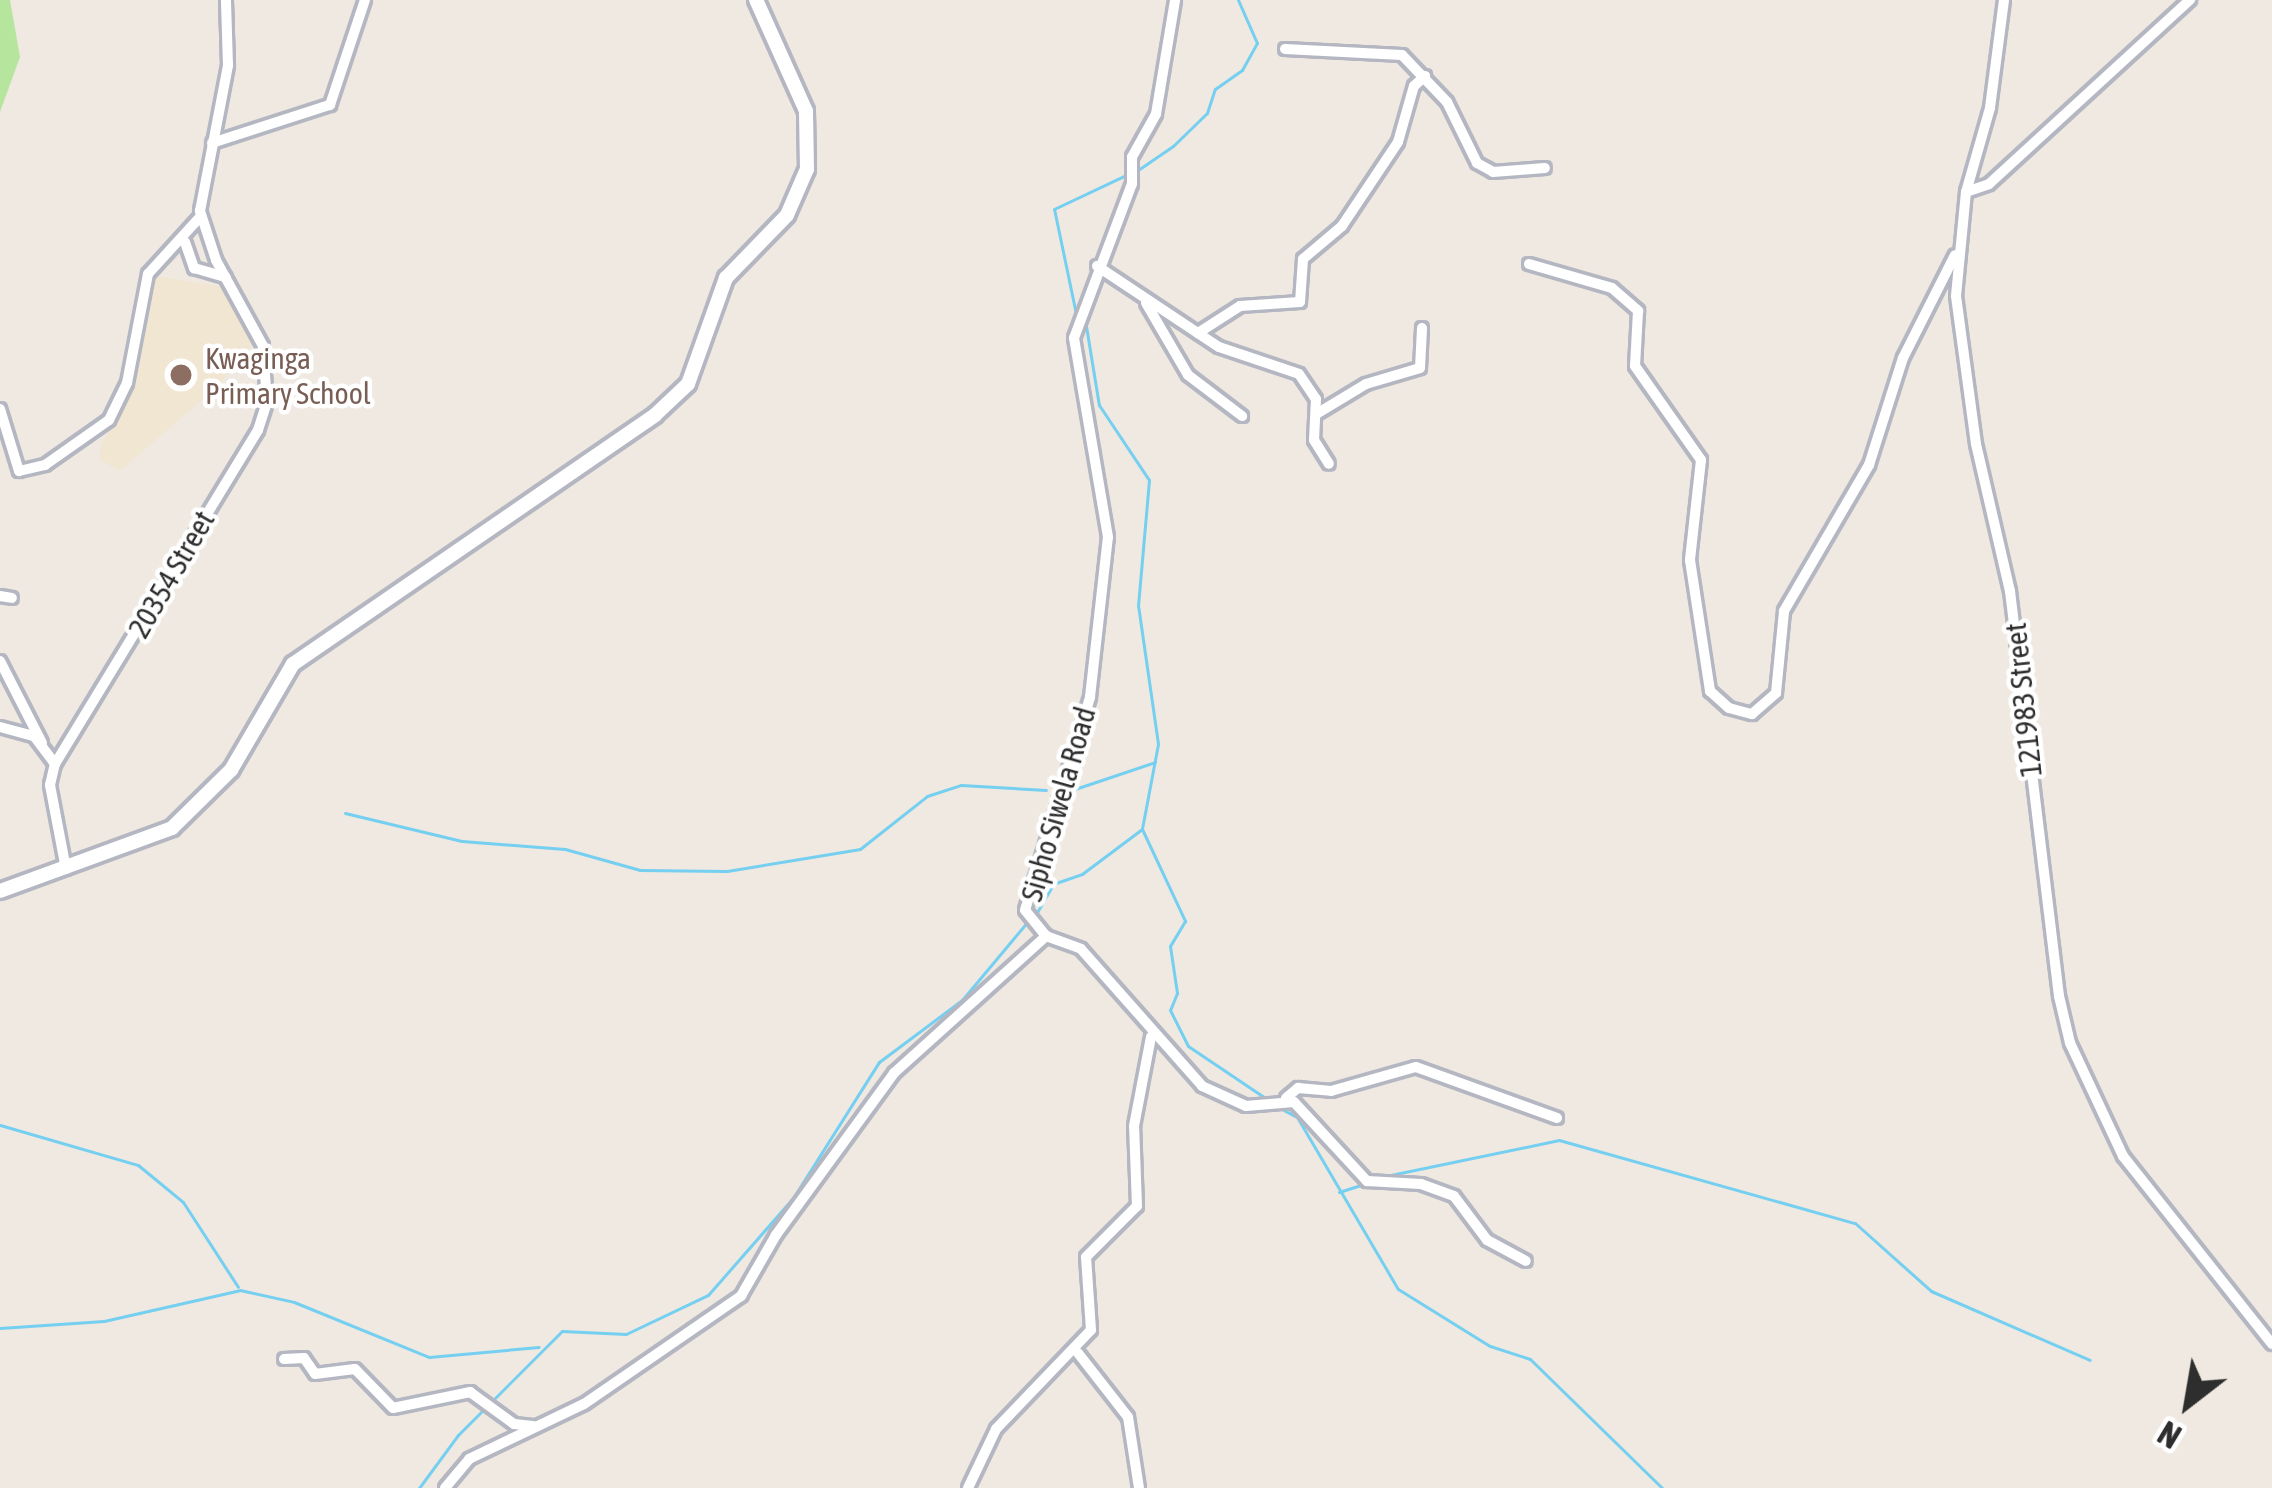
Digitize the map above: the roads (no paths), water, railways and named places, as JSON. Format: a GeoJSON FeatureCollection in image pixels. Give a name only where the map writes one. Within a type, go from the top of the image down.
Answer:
{"type":"FeatureCollection","features":[{"type":"Feature","properties":{"kind":"street"},"geometry":{"type":"LineString","coordinates":[[0,409],[19,471],[45,464],[101,427],[128,382],[148,274],[184,242],[201,216],[228,65],[226,0]]}},
{"type":"Feature","properties":{"kind":"street"},"geometry":{"type":"LineString","coordinates":[[212,142],[330,105],[365,0]]}},
{"type":"Feature","properties":{"kind":"street"},"geometry":{"type":"LineString","coordinates":[[0,891],[145,844],[184,819],[231,770],[292,664],[644,423],[688,384],[726,278],[787,214],[807,169],[806,110],[756,0]]}},
{"type":"Feature","properties":{"kind":"street","name":"Sipho Siwela Road"},"geometry":{"type":"LineString","coordinates":[[446,1488],[469,1459],[609,1389],[741,1296],[768,1246],[894,1073],[1046,937],[1030,919],[1090,697],[1106,555],[1077,329],[1086,316],[1097,266],[1132,184],[1132,157],[1156,114],[1175,0]]}},
{"type":"Feature","properties":{"kind":"street","name":"121983 Street"},"geometry":{"type":"LineString","coordinates":[[2004,0],[1990,108],[1966,192],[1957,252],[1958,321],[2010,591],[2041,870],[2070,1043],[2122,1156],[2272,1344]]}},
{"type":"Feature","properties":{"kind":"street"},"geometry":{"type":"LineString","coordinates":[[1966,192],[1989,184],[2190,0]]}},
{"type":"Feature","properties":{"kind":"street"},"geometry":{"type":"LineString","coordinates":[[1285,49],[1393,52],[1425,76],[1477,164],[1493,172],[1545,168]]}},
{"type":"Feature","properties":{"kind":"street"},"geometry":{"type":"LineString","coordinates":[[1198,333],[1240,306],[1300,302],[1303,259],[1342,226],[1398,142],[1425,76]]}},
{"type":"Feature","properties":{"kind":"street","name":"20354 Street"},"geometry":{"type":"LineString","coordinates":[[56,764],[263,420],[263,346],[226,277],[201,216]]}},
{"type":"Feature","properties":{"kind":"street"},"geometry":{"type":"LineString","coordinates":[[184,242],[194,268],[226,277]]}},
{"type":"Feature","properties":{"kind":"street"},"geometry":{"type":"LineString","coordinates":[[1528,264],[1612,288],[1638,311],[1635,366],[1701,460],[1690,560],[1710,691],[1729,708],[1753,714],[1776,693],[1784,611],[1869,465],[1903,358],[1957,252]]}},
{"type":"Feature","properties":{"kind":"street"},"geometry":{"type":"LineString","coordinates":[[1097,266],[1198,333],[1298,374],[1318,413],[1314,440],[1329,464]]}},
{"type":"Feature","properties":{"kind":"street"},"geometry":{"type":"LineString","coordinates":[[1145,300],[1187,375],[1242,416]]}},
{"type":"Feature","properties":{"kind":"street"},"geometry":{"type":"LineString","coordinates":[[1318,413],[1366,384],[1420,368],[1422,328]]}},
{"type":"Feature","properties":{"kind":"street"},"geometry":{"type":"LineString","coordinates":[[0,661],[56,764],[50,785],[66,869]]}},
{"type":"Feature","properties":{"kind":"street"},"geometry":{"type":"LineString","coordinates":[[0,727],[42,743]]}},
{"type":"Feature","properties":{"kind":"street"},"geometry":{"type":"LineString","coordinates":[[1046,937],[1081,949],[1151,1037],[1202,1086],[1306,1109],[1367,1181],[1421,1184],[1454,1196],[1487,1240],[1526,1261]]}},
{"type":"Feature","properties":{"kind":"street"},"geometry":{"type":"LineString","coordinates":[[968,1488],[996,1430],[1078,1353],[1096,1315],[1083,1280],[1088,1249],[1137,1206],[1134,1126],[1151,1037]]}},
{"type":"Feature","properties":{"kind":"street"},"geometry":{"type":"LineString","coordinates":[[1275,1101],[1298,1088],[1331,1091],[1416,1067],[1557,1118]]}},
{"type":"Feature","properties":{"kind":"street"},"geometry":{"type":"LineString","coordinates":[[1078,1353],[1127,1417],[1139,1488]]}},
{"type":"Feature","properties":{"kind":"street"},"geometry":{"type":"LineString","coordinates":[[284,1359],[304,1358],[315,1374],[355,1369],[393,1408],[470,1392],[514,1424],[536,1427]]}},
{"type":"Feature","properties":{"kind":"waterway"},"geometry":{"type":"LineString","coordinates":[[1135,172],[1173,146],[1207,113],[1215,89],[1242,70],[1257,43],[1238,0]]}},
{"type":"Feature","properties":{"kind":"waterway"},"geometry":{"type":"LineString","coordinates":[[1076,314],[1054,209],[1126,175]]}},
{"type":"Feature","properties":{"kind":"waterway"},"geometry":{"type":"LineString","coordinates":[[1086,326],[1099,405],[1149,480],[1138,605],[1158,744],[1142,829],[1185,921],[1170,946],[1177,993],[1170,1010],[1188,1046],[1270,1101]]}},
{"type":"Feature","properties":{"kind":"waterway"},"geometry":{"type":"LineString","coordinates":[[1063,793],[1155,762]]}},
{"type":"Feature","properties":{"kind":"waterway"},"geometry":{"type":"LineString","coordinates":[[345,813],[462,841],[565,849],[640,870],[727,871],[860,849],[927,796],[961,785],[1046,790]]}},
{"type":"Feature","properties":{"kind":"waterway"},"geometry":{"type":"LineString","coordinates":[[1036,914],[1053,884],[1082,874],[1142,829]]}},
{"type":"Feature","properties":{"kind":"waterway"},"geometry":{"type":"LineString","coordinates":[[419,1488],[458,1435],[562,1331],[626,1334],[708,1295],[793,1198],[879,1062],[962,1000],[1029,920]]}},
{"type":"Feature","properties":{"kind":"waterway"},"geometry":{"type":"LineString","coordinates":[[1278,1107],[1297,1117],[1398,1289],[1490,1346],[1530,1359],[1662,1488]]}},
{"type":"Feature","properties":{"kind":"waterway"},"geometry":{"type":"LineString","coordinates":[[0,1125],[138,1165],[183,1202],[238,1287]]}},
{"type":"Feature","properties":{"kind":"waterway"},"geometry":{"type":"LineString","coordinates":[[1376,1178],[1559,1140],[1855,1223],[1931,1291],[2090,1360]]}},
{"type":"Feature","properties":{"kind":"waterway"},"geometry":{"type":"LineString","coordinates":[[1339,1192],[1360,1185]]}},
{"type":"Feature","properties":{"kind":"waterway"},"geometry":{"type":"LineString","coordinates":[[0,1328],[104,1321],[240,1290],[294,1302],[429,1357],[539,1347]]}},
{"type":"Feature","properties":{"kind":"place","name":"Kwaginga Primary School"},"geometry":{"type":"Point","coordinates":[181,375]}}]}
